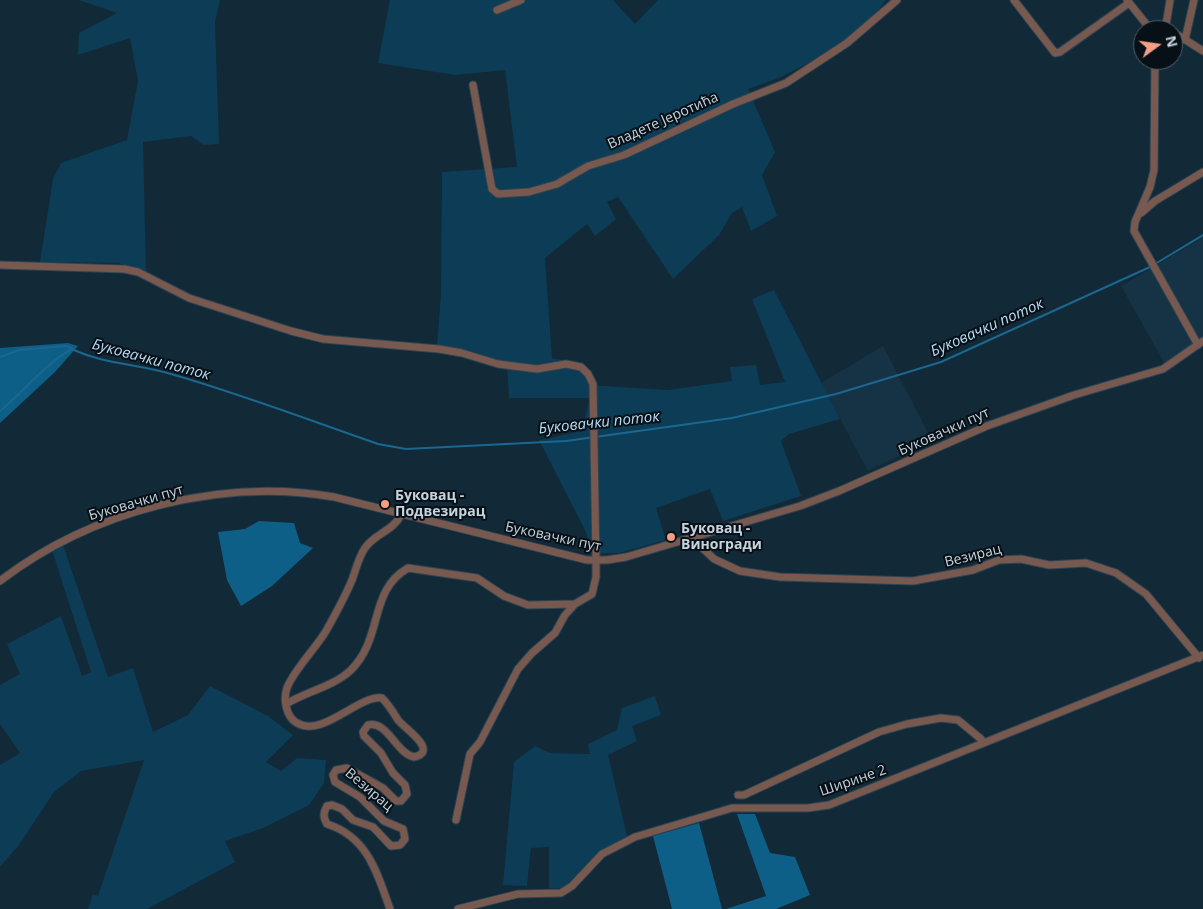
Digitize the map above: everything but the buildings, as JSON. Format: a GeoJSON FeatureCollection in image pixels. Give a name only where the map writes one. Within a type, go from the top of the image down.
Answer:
{"type":"FeatureCollection","features":[{"type":"Feature","properties":{"kind":"street"},"geometry":{"type":"LineString","coordinates":[[497,10],[521,0]]}},
{"type":"Feature","properties":{"kind":"street","name":"Владете Јеротића"},"geometry":{"type":"LineString","coordinates":[[473,85],[492,189],[498,194],[529,192],[558,184],[588,166],[624,155],[733,104],[786,83],[847,43],[897,0]]}},
{"type":"Feature","properties":{"kind":"street"},"geometry":{"type":"LineString","coordinates":[[1014,0],[1055,53],[1060,52],[1128,1],[1143,20]]}},
{"type":"Feature","properties":{"kind":"street"},"geometry":{"type":"LineString","coordinates":[[1167,20],[1170,0]]}},
{"type":"Feature","properties":{"kind":"street"},"geometry":{"type":"LineString","coordinates":[[1194,0],[1185,40],[1203,51]]}},
{"type":"Feature","properties":{"kind":"street"},"geometry":{"type":"LineString","coordinates":[[1155,70],[1156,157],[1150,187],[1134,231],[1152,266],[1201,343]]}},
{"type":"Feature","properties":{"kind":"street"},"geometry":{"type":"LineString","coordinates":[[1139,215],[1155,201],[1203,172]]}},
{"type":"Feature","properties":{"kind":"street"},"geometry":{"type":"LineString","coordinates":[[0,265],[124,269],[138,272],[189,298],[250,319],[323,339],[439,349],[462,353],[498,364],[537,369],[566,364],[581,367],[588,374],[593,384],[594,430],[596,577],[592,594],[575,604],[565,615],[555,633],[518,668],[480,742],[470,754],[456,820]]}},
{"type":"Feature","properties":{"kind":"street","name":"Буковачки пут"},"geometry":{"type":"LineString","coordinates":[[0,581],[33,558],[78,534],[128,516],[184,501],[246,492],[293,492],[334,497],[401,515],[596,561],[626,557],[801,505],[882,474],[987,426],[1080,393],[1163,369],[1201,343]]}},
{"type":"Feature","properties":{"kind":"street"},"geometry":{"type":"LineString","coordinates":[[286,704],[287,688],[325,632],[351,581],[364,548],[397,524],[401,515]]}},
{"type":"Feature","properties":{"kind":"street","name":"Везирац"},"geometry":{"type":"LineString","coordinates":[[692,538],[714,559],[740,571],[780,577],[913,581],[973,570],[999,560],[1022,559],[1049,564],[1086,563],[1116,573],[1146,594],[1201,656]]}},
{"type":"Feature","properties":{"kind":"street"},"geometry":{"type":"LineString","coordinates":[[286,704],[297,697],[325,687],[351,670],[369,646],[375,628],[380,601],[388,585],[408,568],[477,578],[504,596],[528,605],[575,604]]}},
{"type":"Feature","properties":{"kind":"street","name":"Ширине 2"},"geometry":{"type":"LineString","coordinates":[[458,909],[518,894],[561,893],[572,886],[602,854],[635,836],[732,808],[808,808],[829,805],[1201,656]]}},
{"type":"Feature","properties":{"kind":"street","name":"Везирац"},"geometry":{"type":"LineString","coordinates":[[286,704],[292,718],[297,723],[307,725],[332,720],[364,700],[382,698],[399,722],[421,742],[423,748],[421,753],[414,757],[404,754],[384,729],[368,725],[363,732],[364,736],[381,753],[393,773],[405,785],[407,794],[401,801],[396,801],[383,788],[347,768],[336,770],[334,775],[335,782],[360,797],[384,821],[403,829],[405,839],[400,845],[391,846],[373,828],[353,820],[342,808],[332,805],[327,806],[325,810],[324,818],[327,824],[340,828],[364,850],[374,863],[390,909]]}},
{"type":"Feature","properties":{"kind":"street"},"geometry":{"type":"LineString","coordinates":[[738,795],[744,795],[880,732],[906,724],[942,718],[958,720],[981,739],[982,743]]}},
{"type":"Feature","properties":{"kind":"shaded area"},"geometry":{"type":"Polygon","coordinates":[[[79,0],[220,0],[215,22],[219,144],[203,145],[191,136],[143,142],[146,271],[118,263],[40,262],[53,179],[61,163],[127,140],[138,81],[130,38],[78,55],[79,33],[117,13],[79,0]]]}},
{"type":"Feature","properties":{"kind":"shaded area"},"geometry":{"type":"Polygon","coordinates":[[[390,0],[613,0],[635,24],[658,0],[886,0],[864,28],[822,56],[779,78],[748,89],[775,152],[762,175],[777,216],[751,231],[742,207],[732,213],[719,235],[673,279],[618,197],[607,202],[616,219],[595,236],[587,224],[545,258],[552,358],[569,362],[587,374],[588,385],[668,390],[732,381],[730,367],[756,365],[760,385],[785,382],[752,299],[774,290],[840,419],[789,434],[781,441],[801,496],[723,521],[710,489],[656,508],[666,540],[619,553],[592,554],[586,532],[539,440],[582,431],[590,398],[509,398],[507,364],[437,346],[441,294],[442,172],[517,167],[505,70],[455,75],[378,63],[390,0]]]}},
{"type":"Feature","properties":{"kind":"shaded area"},"geometry":{"type":"Polygon","coordinates":[[[1203,237],[1203,338],[1198,340],[1157,265],[1203,237]]]}},
{"type":"Feature","properties":{"kind":"shaded area"},"geometry":{"type":"Polygon","coordinates":[[[1152,268],[1195,343],[1165,364],[1121,286],[1152,268]]]}},
{"type":"Feature","properties":{"kind":"shaded area"},"geometry":{"type":"Polygon","coordinates":[[[68,343],[78,346],[55,372],[0,423],[0,348],[68,343]]]}},
{"type":"Feature","properties":{"kind":"shaded area"},"geometry":{"type":"Polygon","coordinates":[[[883,346],[932,440],[868,471],[821,383],[883,346]]]}},
{"type":"Feature","properties":{"kind":"shaded area"},"geometry":{"type":"Polygon","coordinates":[[[259,521],[294,523],[300,543],[313,548],[272,586],[241,606],[227,580],[218,532],[245,529],[259,521]]]}},
{"type":"Feature","properties":{"kind":"shaded area"},"geometry":{"type":"Polygon","coordinates":[[[63,545],[108,677],[133,668],[153,732],[188,715],[210,686],[268,716],[293,735],[266,762],[281,771],[297,758],[326,760],[324,783],[309,805],[263,828],[225,841],[235,862],[147,909],[88,909],[93,894],[98,896],[144,760],[81,771],[54,792],[19,845],[0,867],[0,765],[20,753],[0,724],[0,685],[20,674],[7,644],[61,616],[82,676],[91,672],[52,550],[63,545]]]}},
{"type":"Feature","properties":{"kind":"shaded area"},"geometry":{"type":"Polygon","coordinates":[[[655,696],[661,715],[632,726],[637,741],[608,755],[627,836],[599,853],[566,888],[549,888],[549,847],[531,848],[527,886],[503,885],[514,762],[535,746],[550,753],[590,754],[588,744],[617,730],[622,708],[655,696]]]}},
{"type":"Feature","properties":{"kind":"shaded area"},"geometry":{"type":"Polygon","coordinates":[[[737,814],[755,814],[770,853],[795,857],[810,895],[776,909],[726,909],[766,896],[737,814]]]}},
{"type":"Feature","properties":{"kind":"shaded area"},"geometry":{"type":"Polygon","coordinates":[[[699,823],[722,909],[672,909],[653,836],[699,823]]]}},
{"type":"Feature","properties":{"kind":"waterway","name":"Буковачки поток"},"geometry":{"type":"LineString","coordinates":[[1155,264],[1203,235]]}},
{"type":"Feature","properties":{"kind":"waterway","name":"Буковачки поток"},"geometry":{"type":"LineString","coordinates":[[0,411],[43,370],[72,349],[96,358],[159,371],[197,382],[378,444],[406,449],[566,441],[732,418],[836,394],[941,362],[1150,267]]}},
{"type":"Feature","properties":{"kind":"waterway"},"geometry":{"type":"LineString","coordinates":[[0,357],[19,350],[66,346],[71,348]]}},
{"type":"Feature","properties":{"kind":"place","name":"Буковац - Подвезирац"},"geometry":{"type":"Point","coordinates":[385,504]}},
{"type":"Feature","properties":{"kind":"place","name":"Буковац - Виногради"},"geometry":{"type":"Point","coordinates":[671,537]}}]}
